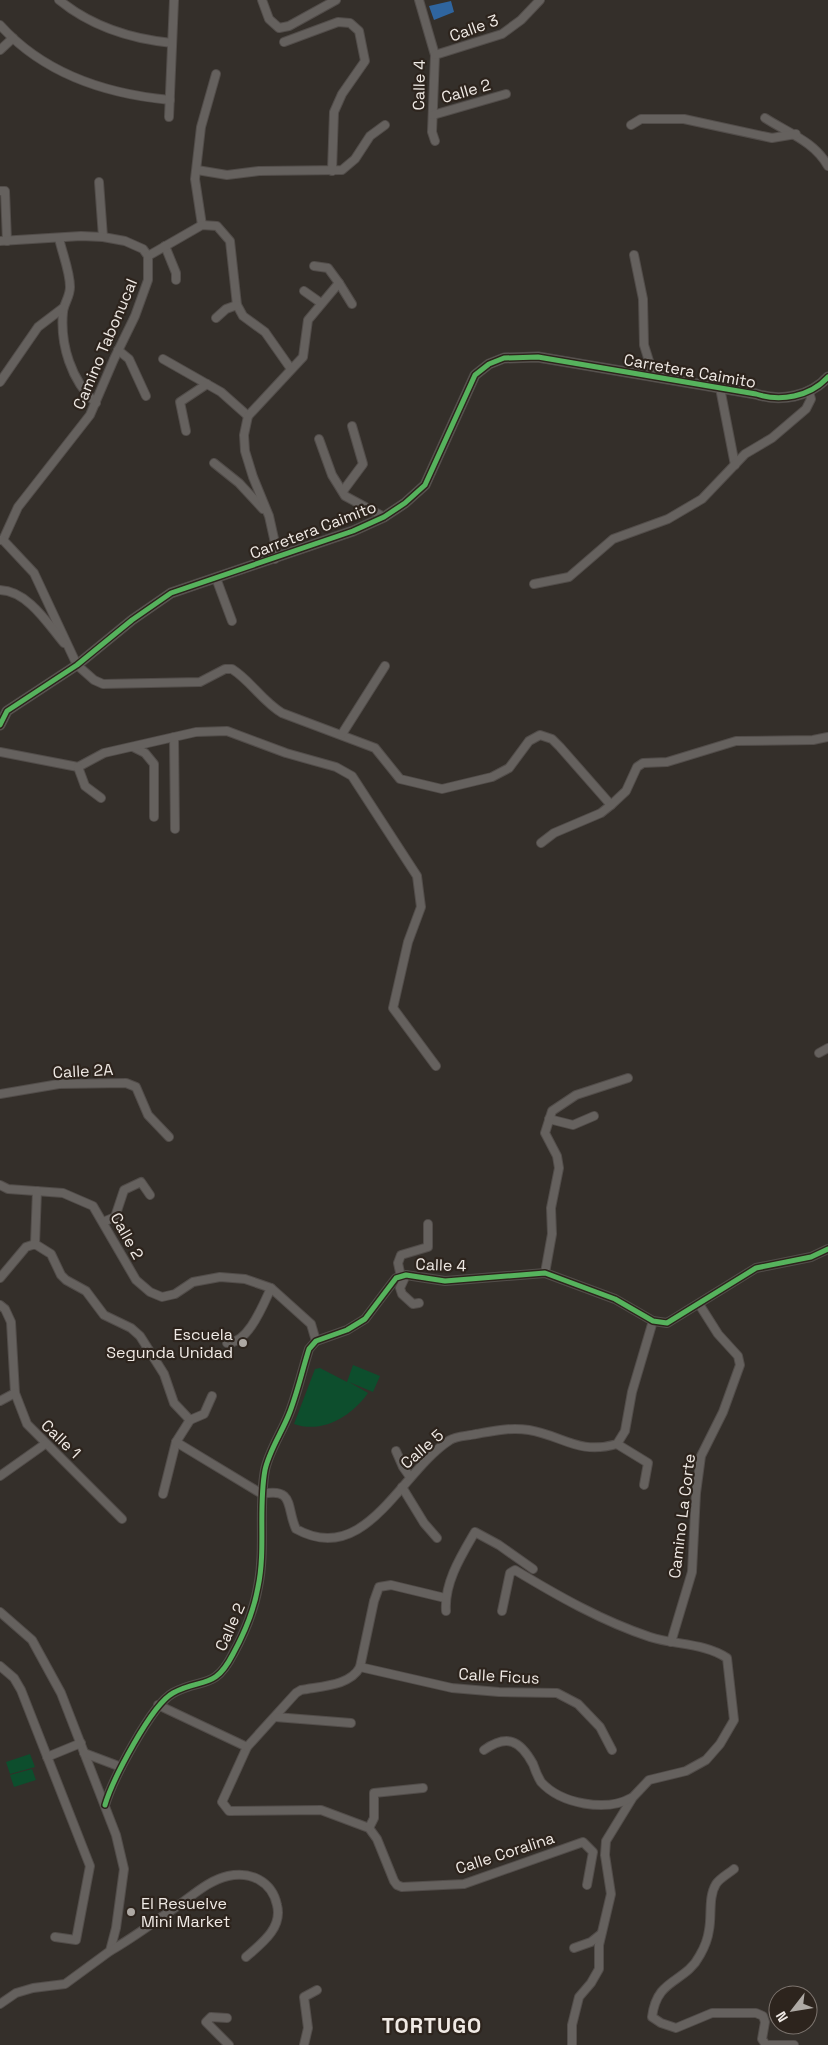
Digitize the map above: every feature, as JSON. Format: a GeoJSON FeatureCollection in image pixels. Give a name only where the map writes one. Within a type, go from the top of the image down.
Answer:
{"type":"FeatureCollection","features":[{"type":"Feature","properties":{"kind":"street"},"geometry":{"type":"LineString","coordinates":[[59,0],[85,18],[115,32],[146,40],[172,43]]}},
{"type":"Feature","properties":{"kind":"street"},"geometry":{"type":"LineString","coordinates":[[169,117],[174,0]]}},
{"type":"Feature","properties":{"kind":"street"},"geometry":{"type":"LineString","coordinates":[[262,0],[269,19],[280,28],[289,26],[336,0]]}},
{"type":"Feature","properties":{"kind":"street","name":"Calle 4"},"geometry":{"type":"LineString","coordinates":[[419,0],[435,55],[432,132],[435,141]]}},
{"type":"Feature","properties":{"kind":"street","name":"Calle 3"},"geometry":{"type":"LineString","coordinates":[[435,55],[502,34],[521,20],[540,0]]}},
{"type":"Feature","properties":{"kind":"street"},"geometry":{"type":"LineString","coordinates":[[284,42],[338,22],[350,22],[360,31],[365,61],[342,94],[334,112],[332,171]]}},
{"type":"Feature","properties":{"kind":"street"},"geometry":{"type":"LineString","coordinates":[[0,25],[45,63],[80,81],[109,91],[170,100]]}},
{"type":"Feature","properties":{"kind":"street"},"geometry":{"type":"LineString","coordinates":[[0,50],[14,38]]}},
{"type":"Feature","properties":{"kind":"street"},"geometry":{"type":"LineString","coordinates":[[202,225],[194,186],[201,127],[216,74]]}},
{"type":"Feature","properties":{"kind":"street","name":"Calle 2"},"geometry":{"type":"LineString","coordinates":[[433,115],[506,94]]}},
{"type":"Feature","properties":{"kind":"street"},"geometry":{"type":"LineString","coordinates":[[765,118],[777,126],[796,134],[822,156],[828,166]]}},
{"type":"Feature","properties":{"kind":"street"},"geometry":{"type":"LineString","coordinates":[[631,125],[641,119],[684,119],[772,138],[796,134]]}},
{"type":"Feature","properties":{"kind":"street"},"geometry":{"type":"LineString","coordinates":[[197,170],[227,175],[259,171],[332,171],[348,167],[370,136],[385,125]]}},
{"type":"Feature","properties":{"kind":"street"},"geometry":{"type":"LineString","coordinates":[[99,182],[103,237]]}},
{"type":"Feature","properties":{"kind":"street"},"geometry":{"type":"LineString","coordinates":[[0,190],[5,191],[4,241],[81,236],[103,237],[125,241],[143,249],[148,256],[202,225],[217,226],[230,241],[237,305],[243,316],[265,332],[291,369]]}},
{"type":"Feature","properties":{"kind":"street"},"geometry":{"type":"LineString","coordinates":[[0,382],[38,327],[63,308],[69,299],[70,286],[58,238]]}},
{"type":"Feature","properties":{"kind":"street"},"geometry":{"type":"LineString","coordinates":[[165,246],[176,273],[176,280]]}},
{"type":"Feature","properties":{"kind":"street"},"geometry":{"type":"LineString","coordinates":[[634,255],[643,299],[644,345],[654,377]]}},
{"type":"Feature","properties":{"kind":"street","name":"Camino Tabonucal"},"geometry":{"type":"LineString","coordinates":[[1,540],[18,508],[90,416],[118,350],[135,316],[148,280],[148,256]]}},
{"type":"Feature","properties":{"kind":"street"},"geometry":{"type":"LineString","coordinates":[[314,266],[328,268],[352,304]]}},
{"type":"Feature","properties":{"kind":"street"},"geometry":{"type":"LineString","coordinates":[[275,559],[277,552],[270,516],[253,477],[245,451],[244,435],[248,416],[303,356],[308,320],[339,283]]}},
{"type":"Feature","properties":{"kind":"street"},"geometry":{"type":"LineString","coordinates":[[304,291],[321,303]]}},
{"type":"Feature","properties":{"kind":"street"},"geometry":{"type":"LineString","coordinates":[[216,318],[226,309],[237,305]]}},
{"type":"Feature","properties":{"kind":"street"},"geometry":{"type":"LineString","coordinates":[[63,308],[67,358],[75,375],[96,403]]}},
{"type":"Feature","properties":{"kind":"street"},"geometry":{"type":"LineString","coordinates":[[118,350],[129,359],[146,396]]}},
{"type":"Feature","properties":{"kind":"street","name":"Carretera Caimito"},"geometry":{"type":"LineString","coordinates":[[0,725],[7,711],[77,665],[132,620],[171,593],[275,559],[353,530],[384,517],[404,503],[425,486],[466,390],[475,375],[489,364],[504,358],[538,357],[720,388],[772,399],[809,392],[828,377]]}},
{"type":"Feature","properties":{"kind":"street"},"geometry":{"type":"LineString","coordinates":[[163,359],[221,392],[248,416]]}},
{"type":"Feature","properties":{"kind":"street"},"geometry":{"type":"LineString","coordinates":[[186,431],[180,402],[207,384]]}},
{"type":"Feature","properties":{"kind":"street"},"geometry":{"type":"LineString","coordinates":[[720,388],[734,465]]}},
{"type":"Feature","properties":{"kind":"street"},"geometry":{"type":"LineString","coordinates":[[534,584],[569,577],[613,538],[668,519],[702,499],[745,454],[772,438],[806,409],[811,399],[809,392]]}},
{"type":"Feature","properties":{"kind":"street"},"geometry":{"type":"LineString","coordinates":[[343,491],[364,464],[352,426]]}},
{"type":"Feature","properties":{"kind":"street"},"geometry":{"type":"LineString","coordinates":[[319,439],[337,486],[343,491],[345,496],[384,517]]}},
{"type":"Feature","properties":{"kind":"street"},"geometry":{"type":"LineString","coordinates":[[214,463],[239,483],[270,516]]}},
{"type":"Feature","properties":{"kind":"street"},"geometry":{"type":"LineString","coordinates":[[1,540],[34,573],[77,665],[103,684],[200,682],[225,669],[232,669],[246,680],[270,706],[282,713],[375,748],[400,779],[442,790],[492,777],[509,768],[529,741],[540,735],[552,740],[560,747],[611,805]]}},
{"type":"Feature","properties":{"kind":"street"},"geometry":{"type":"LineString","coordinates":[[216,578],[232,621]]}},
{"type":"Feature","properties":{"kind":"street"},"geometry":{"type":"LineString","coordinates":[[0,590],[17,594],[37,611],[70,650]]}},
{"type":"Feature","properties":{"kind":"street"},"geometry":{"type":"LineString","coordinates":[[342,734],[385,666]]}},
{"type":"Feature","properties":{"kind":"street"},"geometry":{"type":"LineString","coordinates":[[0,752],[78,767],[104,753],[196,732],[226,731],[286,753],[336,767],[352,776],[418,876],[421,907],[408,942],[393,1008],[436,1066]]}},
{"type":"Feature","properties":{"kind":"street"},"geometry":{"type":"LineString","coordinates":[[174,737],[174,829]]}},
{"type":"Feature","properties":{"kind":"street"},"geometry":{"type":"LineString","coordinates":[[541,843],[554,833],[601,813],[626,791],[637,767],[643,763],[667,762],[736,741],[813,740],[828,737]]}},
{"type":"Feature","properties":{"kind":"street"},"geometry":{"type":"LineString","coordinates":[[133,747],[145,753],[154,764],[154,817]]}},
{"type":"Feature","properties":{"kind":"street"},"geometry":{"type":"LineString","coordinates":[[78,767],[85,786],[101,798]]}},
{"type":"Feature","properties":{"kind":"street"},"geometry":{"type":"LineString","coordinates":[[819,1052],[828,1048]]}},
{"type":"Feature","properties":{"kind":"street"},"geometry":{"type":"LineString","coordinates":[[545,1272],[552,1234],[551,1208],[559,1168],[557,1156],[545,1133],[552,1111],[576,1095],[628,1078]]}},
{"type":"Feature","properties":{"kind":"street","name":"Calle 2A"},"geometry":{"type":"LineString","coordinates":[[0,1094],[60,1084],[126,1083],[136,1087],[148,1115],[169,1137]]}},
{"type":"Feature","properties":{"kind":"street"},"geometry":{"type":"LineString","coordinates":[[549,1119],[573,1125],[594,1116]]}},
{"type":"Feature","properties":{"kind":"street"},"geometry":{"type":"LineString","coordinates":[[103,1222],[115,1218],[124,1190],[141,1182],[150,1195]]}},
{"type":"Feature","properties":{"kind":"street","name":"Calle 2"},"geometry":{"type":"LineString","coordinates":[[0,1184],[8,1189],[63,1193],[93,1206],[136,1280],[150,1292],[162,1297],[168,1296],[193,1282],[220,1277],[245,1279],[271,1288],[311,1324],[316,1340]]}},
{"type":"Feature","properties":{"kind":"street"},"geometry":{"type":"LineString","coordinates":[[35,1244],[37,1191]]}},
{"type":"Feature","properties":{"kind":"street"},"geometry":{"type":"LineString","coordinates":[[419,1303],[413,1304],[402,1294],[400,1288],[404,1276],[398,1263],[401,1255],[428,1247],[428,1224]]}},
{"type":"Feature","properties":{"kind":"street"},"geometry":{"type":"LineString","coordinates":[[0,1278],[26,1248],[35,1244]]}},
{"type":"Feature","properties":{"kind":"street"},"geometry":{"type":"LineString","coordinates":[[35,1244],[51,1254],[61,1275],[66,1280],[86,1291],[104,1315],[131,1328],[140,1336],[164,1374],[174,1403],[190,1420]]}},
{"type":"Feature","properties":{"kind":"street"},"geometry":{"type":"LineString","coordinates":[[644,1485],[648,1463],[617,1444],[625,1431],[632,1392],[653,1321],[668,1323],[756,1268],[811,1257],[828,1249]]}},
{"type":"Feature","properties":{"kind":"street","name":"Calle 4"},"geometry":{"type":"LineString","coordinates":[[316,1340],[347,1330],[365,1319],[396,1278],[404,1276],[445,1281],[545,1272],[615,1299],[653,1321]]}},
{"type":"Feature","properties":{"kind":"street"},"geometry":{"type":"LineString","coordinates":[[227,1343],[233,1343],[246,1336],[271,1288]]}},
{"type":"Feature","properties":{"kind":"street","name":"Calle 1"},"geometry":{"type":"LineString","coordinates":[[0,1304],[5,1309],[11,1322],[15,1393],[26,1424],[122,1519]]}},
{"type":"Feature","properties":{"kind":"street","name":"Camino La Corte"},"geometry":{"type":"LineString","coordinates":[[671,1642],[692,1572],[696,1493],[701,1456],[723,1412],[740,1365],[738,1356],[718,1334],[699,1304]]}},
{"type":"Feature","properties":{"kind":"street"},"geometry":{"type":"LineString","coordinates":[[262,1494],[265,1468],[290,1412],[309,1349],[316,1340]]}},
{"type":"Feature","properties":{"kind":"street"},"geometry":{"type":"LineString","coordinates":[[0,1401],[15,1393]]}},
{"type":"Feature","properties":{"kind":"street"},"geometry":{"type":"LineString","coordinates":[[163,1494],[176,1442],[190,1420],[204,1414],[212,1396]]}},
{"type":"Feature","properties":{"kind":"street","name":"Calle 5"},"geometry":{"type":"LineString","coordinates":[[176,1442],[262,1494],[270,1492],[283,1494],[288,1498],[296,1529],[308,1535],[333,1538],[346,1536],[360,1529],[410,1477],[451,1439],[508,1429],[530,1430],[582,1448],[603,1448],[617,1444]]}},
{"type":"Feature","properties":{"kind":"street"},"geometry":{"type":"LineString","coordinates":[[0,1476],[45,1444]]}},
{"type":"Feature","properties":{"kind":"street"},"geometry":{"type":"LineString","coordinates":[[396,1451],[403,1468],[410,1477]]}},
{"type":"Feature","properties":{"kind":"street"},"geometry":{"type":"LineString","coordinates":[[402,1487],[424,1523],[437,1538]]}},
{"type":"Feature","properties":{"kind":"street","name":"Calle 2"},"geometry":{"type":"LineString","coordinates":[[105,1805],[121,1767],[158,1705],[172,1693],[218,1678],[233,1655],[253,1610],[259,1586],[262,1494]]}},
{"type":"Feature","properties":{"kind":"street"},"geometry":{"type":"LineString","coordinates":[[446,1611],[445,1598],[459,1559],[475,1532],[499,1545],[533,1569]]}},
{"type":"Feature","properties":{"kind":"street"},"geometry":{"type":"LineString","coordinates":[[502,1611],[510,1573],[515,1570],[566,1601],[650,1637],[717,1651],[727,1658],[734,1720],[720,1744],[706,1760],[686,1771],[649,1780],[633,1797],[606,1841],[605,1855],[611,1894],[597,1957],[598,1974],[579,1997],[572,2025],[572,2045]]}},
{"type":"Feature","properties":{"kind":"street"},"geometry":{"type":"LineString","coordinates":[[422,1788],[374,1793],[374,1818],[369,1828],[321,1810],[229,1810],[222,1802],[224,1794],[248,1747],[296,1693],[301,1690],[347,1680],[356,1676],[360,1667],[374,1601],[379,1587],[390,1585],[445,1598]]}},
{"type":"Feature","properties":{"kind":"street"},"geometry":{"type":"LineString","coordinates":[[0,1612],[32,1640],[61,1692],[116,1835],[124,1869],[116,1928],[110,1951]]}},
{"type":"Feature","properties":{"kind":"street"},"geometry":{"type":"LineString","coordinates":[[0,1666],[14,1678],[21,1690],[90,1866],[76,1940],[55,1936]]}},
{"type":"Feature","properties":{"kind":"street","name":"Calle Ficus"},"geometry":{"type":"LineString","coordinates":[[360,1667],[452,1688],[499,1692],[557,1693],[578,1704],[600,1727],[612,1750]]}},
{"type":"Feature","properties":{"kind":"street"},"geometry":{"type":"LineString","coordinates":[[158,1705],[248,1747]]}},
{"type":"Feature","properties":{"kind":"street"},"geometry":{"type":"LineString","coordinates":[[275,1717],[352,1723]]}},
{"type":"Feature","properties":{"kind":"street"},"geometry":{"type":"LineString","coordinates":[[484,1750],[503,1740],[511,1741],[528,1755],[541,1782],[559,1793],[590,1806],[614,1805],[633,1797]]}},
{"type":"Feature","properties":{"kind":"street"},"geometry":{"type":"LineString","coordinates":[[47,1757],[80,1743]]}},
{"type":"Feature","properties":{"kind":"street"},"geometry":{"type":"LineString","coordinates":[[84,1753],[121,1767]]}},
{"type":"Feature","properties":{"kind":"street","name":"Calle Coralina"},"geometry":{"type":"LineString","coordinates":[[369,1828],[377,1839],[394,1881],[402,1887],[464,1884],[582,1842],[593,1852],[587,1885]]}},
{"type":"Feature","properties":{"kind":"street"},"geometry":{"type":"LineString","coordinates":[[734,1870],[717,1882],[713,1890],[709,1931],[700,1957],[662,1989],[653,2004],[652,2017],[661,2023],[676,2028],[712,2012],[756,2012],[763,2016],[765,2022],[762,2039],[766,2044],[794,2045]]}},
{"type":"Feature","properties":{"kind":"street"},"geometry":{"type":"LineString","coordinates":[[0,2004],[16,1993],[33,1988],[65,1984],[211,1882],[227,1876],[251,1875],[264,1882],[274,1895],[278,1907],[278,1918],[272,1932],[246,1957]]}},
{"type":"Feature","properties":{"kind":"street"},"geometry":{"type":"LineString","coordinates":[[574,1948],[591,1942],[601,1934]]}},
{"type":"Feature","properties":{"kind":"street"},"geometry":{"type":"LineString","coordinates":[[304,2045],[308,2028],[304,1997],[317,1990]]}},
{"type":"Feature","properties":{"kind":"street"},"geometry":{"type":"LineString","coordinates":[[227,2018],[211,2017],[206,2022],[229,2045]]}},
{"type":"Feature","properties":{"kind":"green space"},"geometry":{"type":"Polygon","coordinates":[[[353,1365],[380,1376],[373,1392],[349,1382],[368,1393],[345,1416],[326,1425],[316,1427],[294,1424],[315,1369],[320,1368],[347,1382],[353,1365]]]}},
{"type":"Feature","properties":{"kind":"green space"},"geometry":{"type":"Polygon","coordinates":[[[30,1754],[35,1767],[10,1774],[6,1762],[30,1754]]]}},
{"type":"Feature","properties":{"kind":"green space"},"geometry":{"type":"Polygon","coordinates":[[[32,1769],[36,1780],[14,1787],[10,1775],[32,1769]]]}},
{"type":"Feature","properties":{"kind":"water"},"geometry":{"type":"Polygon","coordinates":[[[451,1],[454,12],[434,20],[429,6],[451,1]]]}},
{"type":"Feature","properties":{"kind":"cycle path"},"geometry":{"type":"LineString","coordinates":[[0,725],[7,711],[77,665],[132,620],[171,593],[353,531],[384,517],[405,503],[425,485],[475,375],[489,364],[504,358],[538,357],[775,398],[804,393],[821,384],[828,377]]}},
{"type":"Feature","properties":{"kind":"cycle path"},"geometry":{"type":"LineString","coordinates":[[105,1805],[115,1779],[133,1744],[154,1712],[173,1693],[207,1681],[220,1673],[233,1654],[245,1630],[254,1604],[260,1573],[262,1499],[265,1470],[269,1456],[292,1406],[309,1349],[316,1341],[347,1330],[365,1319],[396,1278],[406,1275],[445,1281],[545,1273],[615,1299],[653,1321],[667,1323],[756,1268],[811,1257],[828,1249]]}},
{"type":"Feature","properties":{"kind":"place","name":"Escuela Segunda Unidad"},"geometry":{"type":"Point","coordinates":[243,1343]}},
{"type":"Feature","properties":{"kind":"place","name":"El Resuelve Mini Market"},"geometry":{"type":"Point","coordinates":[131,1912]}},
{"type":"Feature","properties":{"kind":"district","name":"TORTUGO"},"geometry":{"type":"Point","coordinates":[432,2025]}}]}
